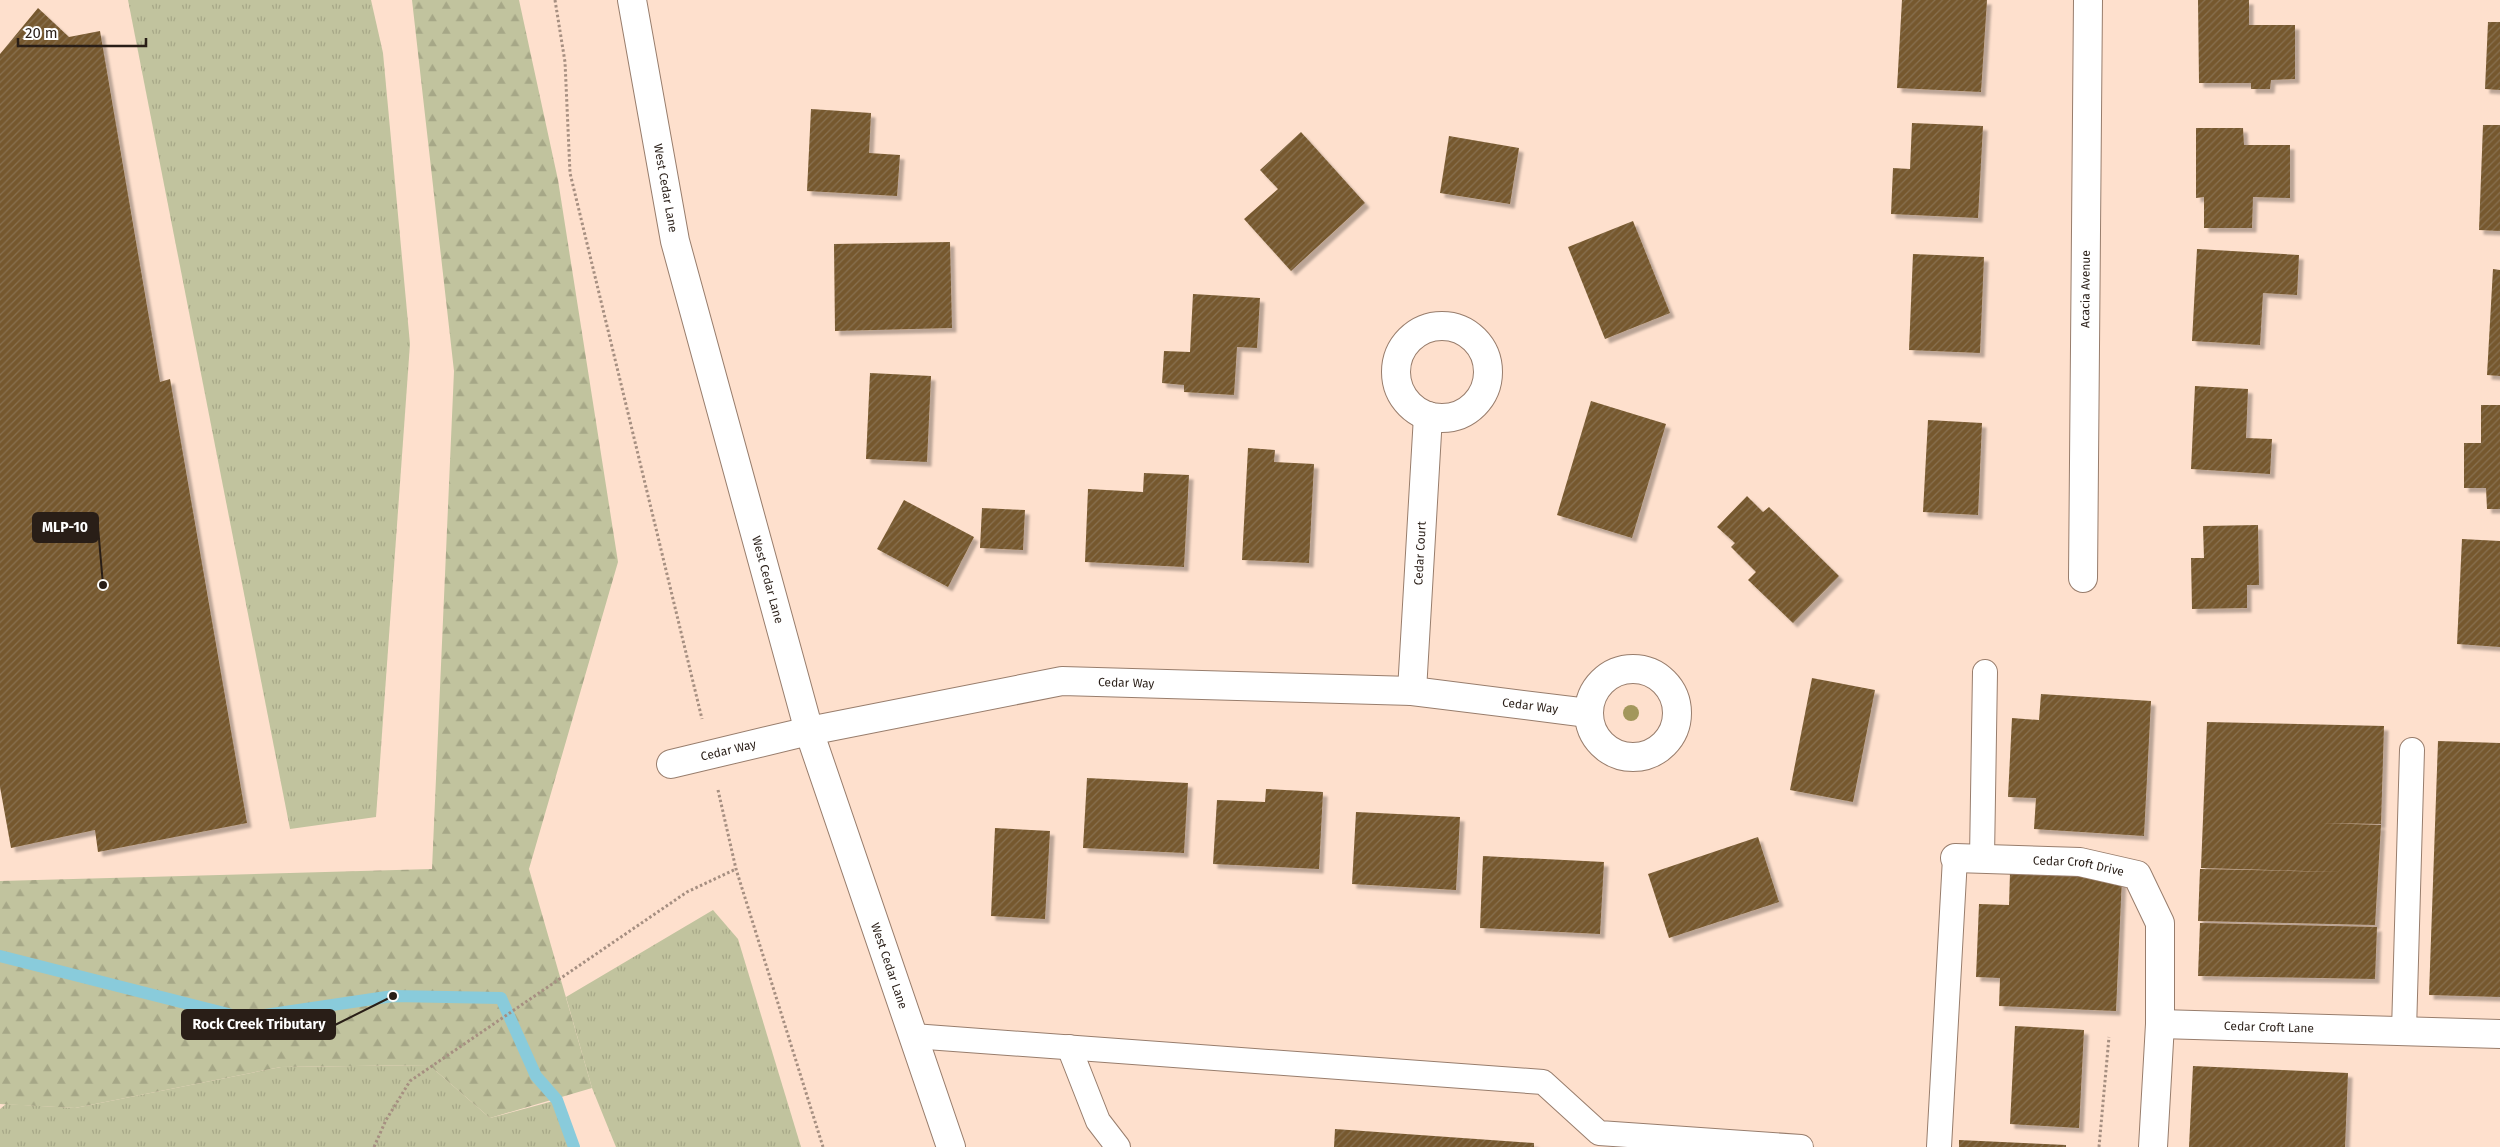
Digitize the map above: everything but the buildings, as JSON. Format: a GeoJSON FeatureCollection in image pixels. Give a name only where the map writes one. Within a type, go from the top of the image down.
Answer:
{"type":"FeatureCollection","features":[{"type":"Feature","properties":{"kind":"street","name":"West Cedar Lane"},"geometry":{"type":"LineString","coordinates":[[632,0],[675,241],[810,731],[951,1147]]}},
{"type":"Feature","properties":{"kind":"street","name":"Acacia Avenue"},"geometry":{"type":"LineString","coordinates":[[2083,578],[2088,0]]}},
{"type":"Feature","properties":{"kind":"street","name":"Cedar Court"},"geometry":{"type":"LineString","coordinates":[[1412,691],[1428,416]]}},
{"type":"Feature","properties":{"kind":"street","name":"Cedar Way"},"geometry":{"type":"LineString","coordinates":[[671,764],[810,731],[1062,681],[1412,691],[1588,713]]}},
{"type":"Feature","properties":{"kind":"street","name":"Cedar Croft Drive"},"geometry":{"type":"LineString","coordinates":[[1955,858],[2080,862],[2137,875],[2160,923],[2160,1024]]}},
{"type":"Feature","properties":{"kind":"street","name":"Cedar Croft Lane"},"geometry":{"type":"LineString","coordinates":[[2160,1024],[2500,1034]]}},
{"type":"Feature","properties":{"kind":"street"},"geometry":{"type":"LineString","coordinates":[[2153,1147],[2160,1024]]}},
{"type":"Feature","properties":{"kind":"lane"},"geometry":{"type":"LineString","coordinates":[[1982,858],[1985,672]]}},
{"type":"Feature","properties":{"kind":"lane"},"geometry":{"type":"LineString","coordinates":[[2404,1031],[2412,750]]}},
{"type":"Feature","properties":{"kind":"lane"},"geometry":{"type":"LineString","coordinates":[[1939,1147],[1955,858]]}},
{"type":"Feature","properties":{"kind":"lane"},"geometry":{"type":"LineString","coordinates":[[913,1036],[1543,1082],[1598,1140],[1802,1147]]}},
{"type":"Feature","properties":{"kind":"lane"},"geometry":{"type":"LineString","coordinates":[[1069,1047],[1098,1121],[1118,1147]]}},
{"type":"Feature","properties":{"kind":"path"},"geometry":{"type":"LineString","coordinates":[[555,0],[565,62],[570,173],[736,869],[823,1147]]}},
{"type":"Feature","properties":{"kind":"path"},"geometry":{"type":"LineString","coordinates":[[374,1147],[386,1120],[410,1081],[687,892],[736,869]]}},
{"type":"Feature","properties":{"kind":"path"},"geometry":{"type":"LineString","coordinates":[[2099,1147],[2109,1037]]}},
{"type":"Feature","properties":{"kind":"green space"},"geometry":{"type":"Polygon","coordinates":[[[128,0],[371,0],[383,53],[410,344],[376,817],[290,829],[128,0]]]}},
{"type":"Feature","properties":{"kind":"green space"},"geometry":{"type":"Polygon","coordinates":[[[412,0],[519,0],[558,180],[618,562],[529,869],[592,1088],[490,1118],[429,1065],[281,1067],[75,1108],[0,1104],[0,881],[432,869],[454,371],[412,0]]]}},
{"type":"Feature","properties":{"kind":"green space"},"geometry":{"type":"Polygon","coordinates":[[[713,910],[738,939],[801,1147],[616,1147],[592,1088],[566,997],[713,910]]]}},
{"type":"Feature","properties":{"kind":"green space"},"geometry":{"type":"Polygon","coordinates":[[[429,1065],[490,1118],[557,1100],[574,1147],[0,1147],[0,1109],[6,1104],[75,1108],[281,1067],[429,1065]]]}},
{"type":"Feature","properties":{"kind":"waterway"},"geometry":{"type":"LineString","coordinates":[[0,956],[244,1018],[393,996],[501,998],[536,1076],[557,1100],[574,1147]]}},
{"type":"Feature","properties":{"kind":"place","name":"MLP-10"},"geometry":{"type":"Point","coordinates":[103,585]}},
{"type":"Feature","properties":{"kind":"place","name":"Rock Creek Tributary"},"geometry":{"type":"Point","coordinates":[393,996]}}]}
